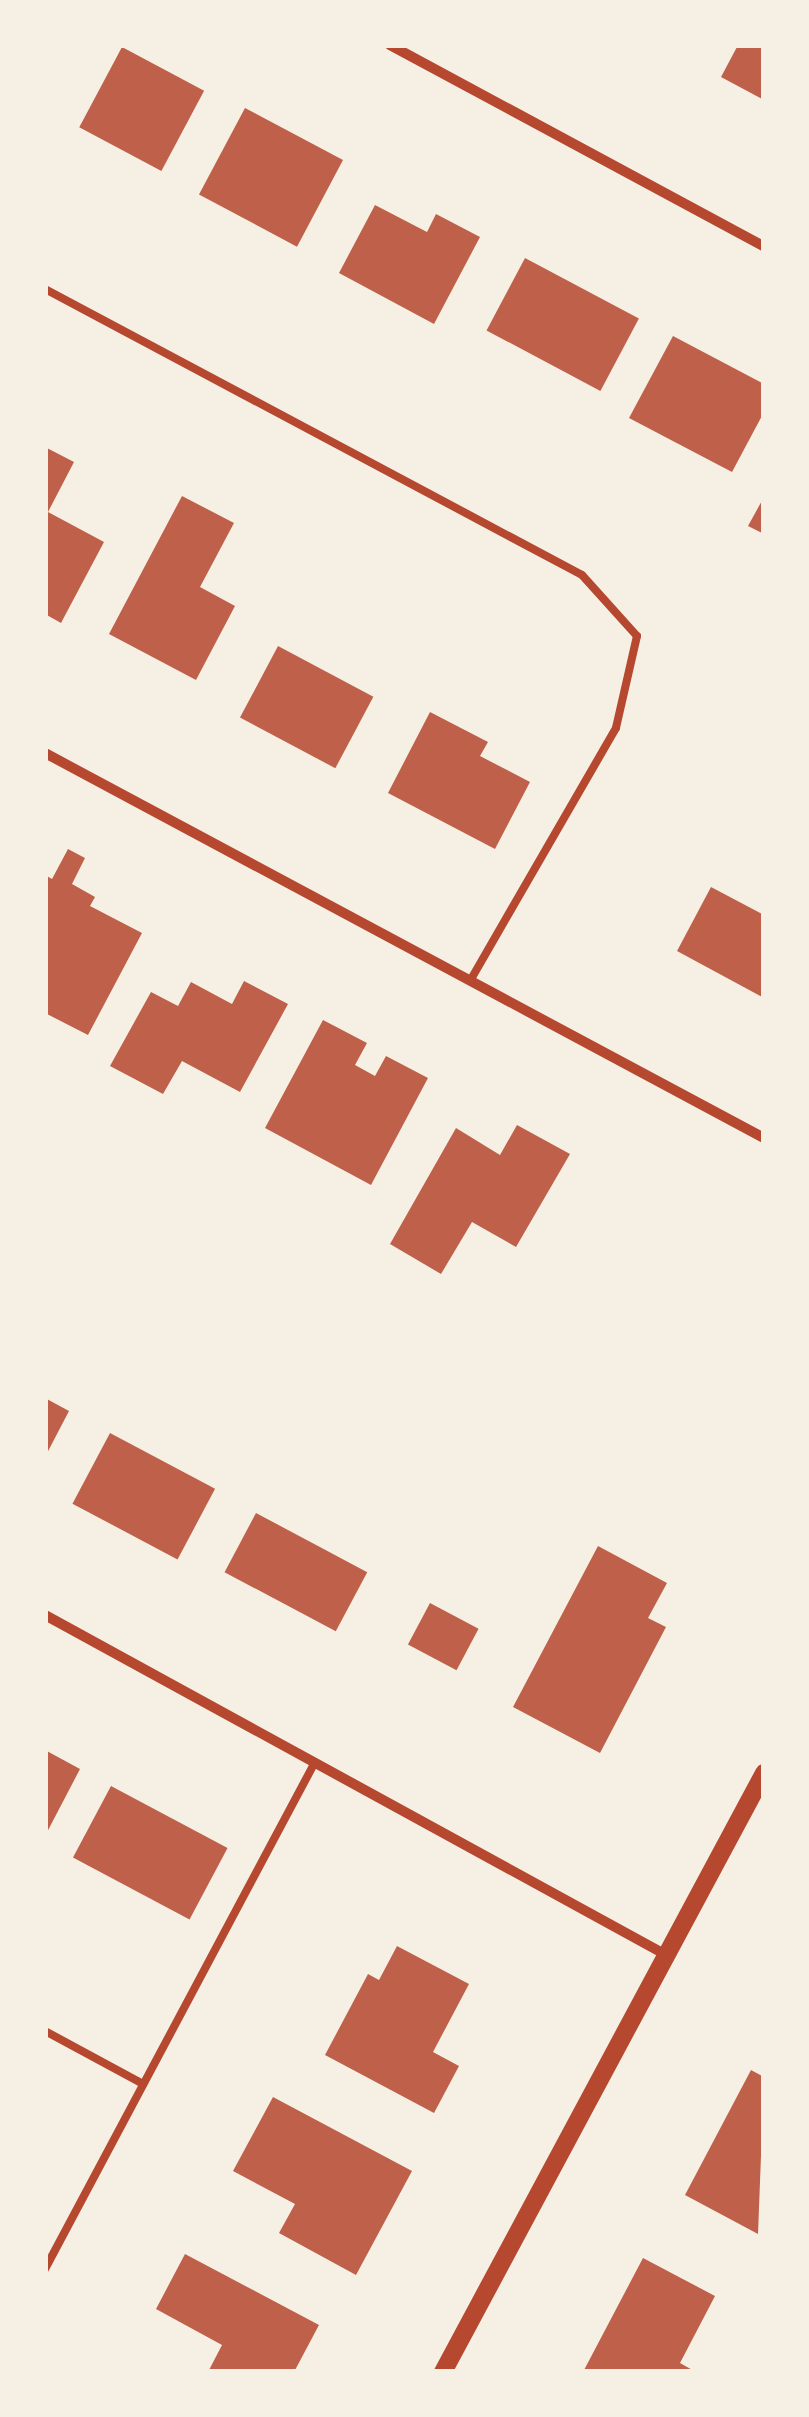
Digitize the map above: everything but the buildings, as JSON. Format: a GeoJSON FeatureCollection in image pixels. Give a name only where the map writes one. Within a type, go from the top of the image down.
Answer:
{"type":"FeatureCollection","features":[{"type":"Feature","properties":{"kind":"street"},"geometry":{"type":"LineString","coordinates":[[390,45],[764,246]]}},
{"type":"Feature","properties":{"kind":"street"},"geometry":{"type":"LineString","coordinates":[[45,753],[764,1138]]}},
{"type":"Feature","properties":{"kind":"street"},"geometry":{"type":"LineString","coordinates":[[45,1615],[671,1958]]}},
{"type":"Feature","properties":{"kind":"street"},"geometry":{"type":"LineString","coordinates":[[443,2372],[671,1958],[764,1773]]}},
{"type":"Feature","properties":{"kind":"lane"},"geometry":{"type":"LineString","coordinates":[[45,289],[582,575],[638,636],[616,728],[470,981]]}},
{"type":"Feature","properties":{"kind":"lane"},"geometry":{"type":"LineString","coordinates":[[45,2268],[315,1762]]}},
{"type":"Feature","properties":{"kind":"lane"},"geometry":{"type":"LineString","coordinates":[[45,2031],[143,2084]]}}]}
